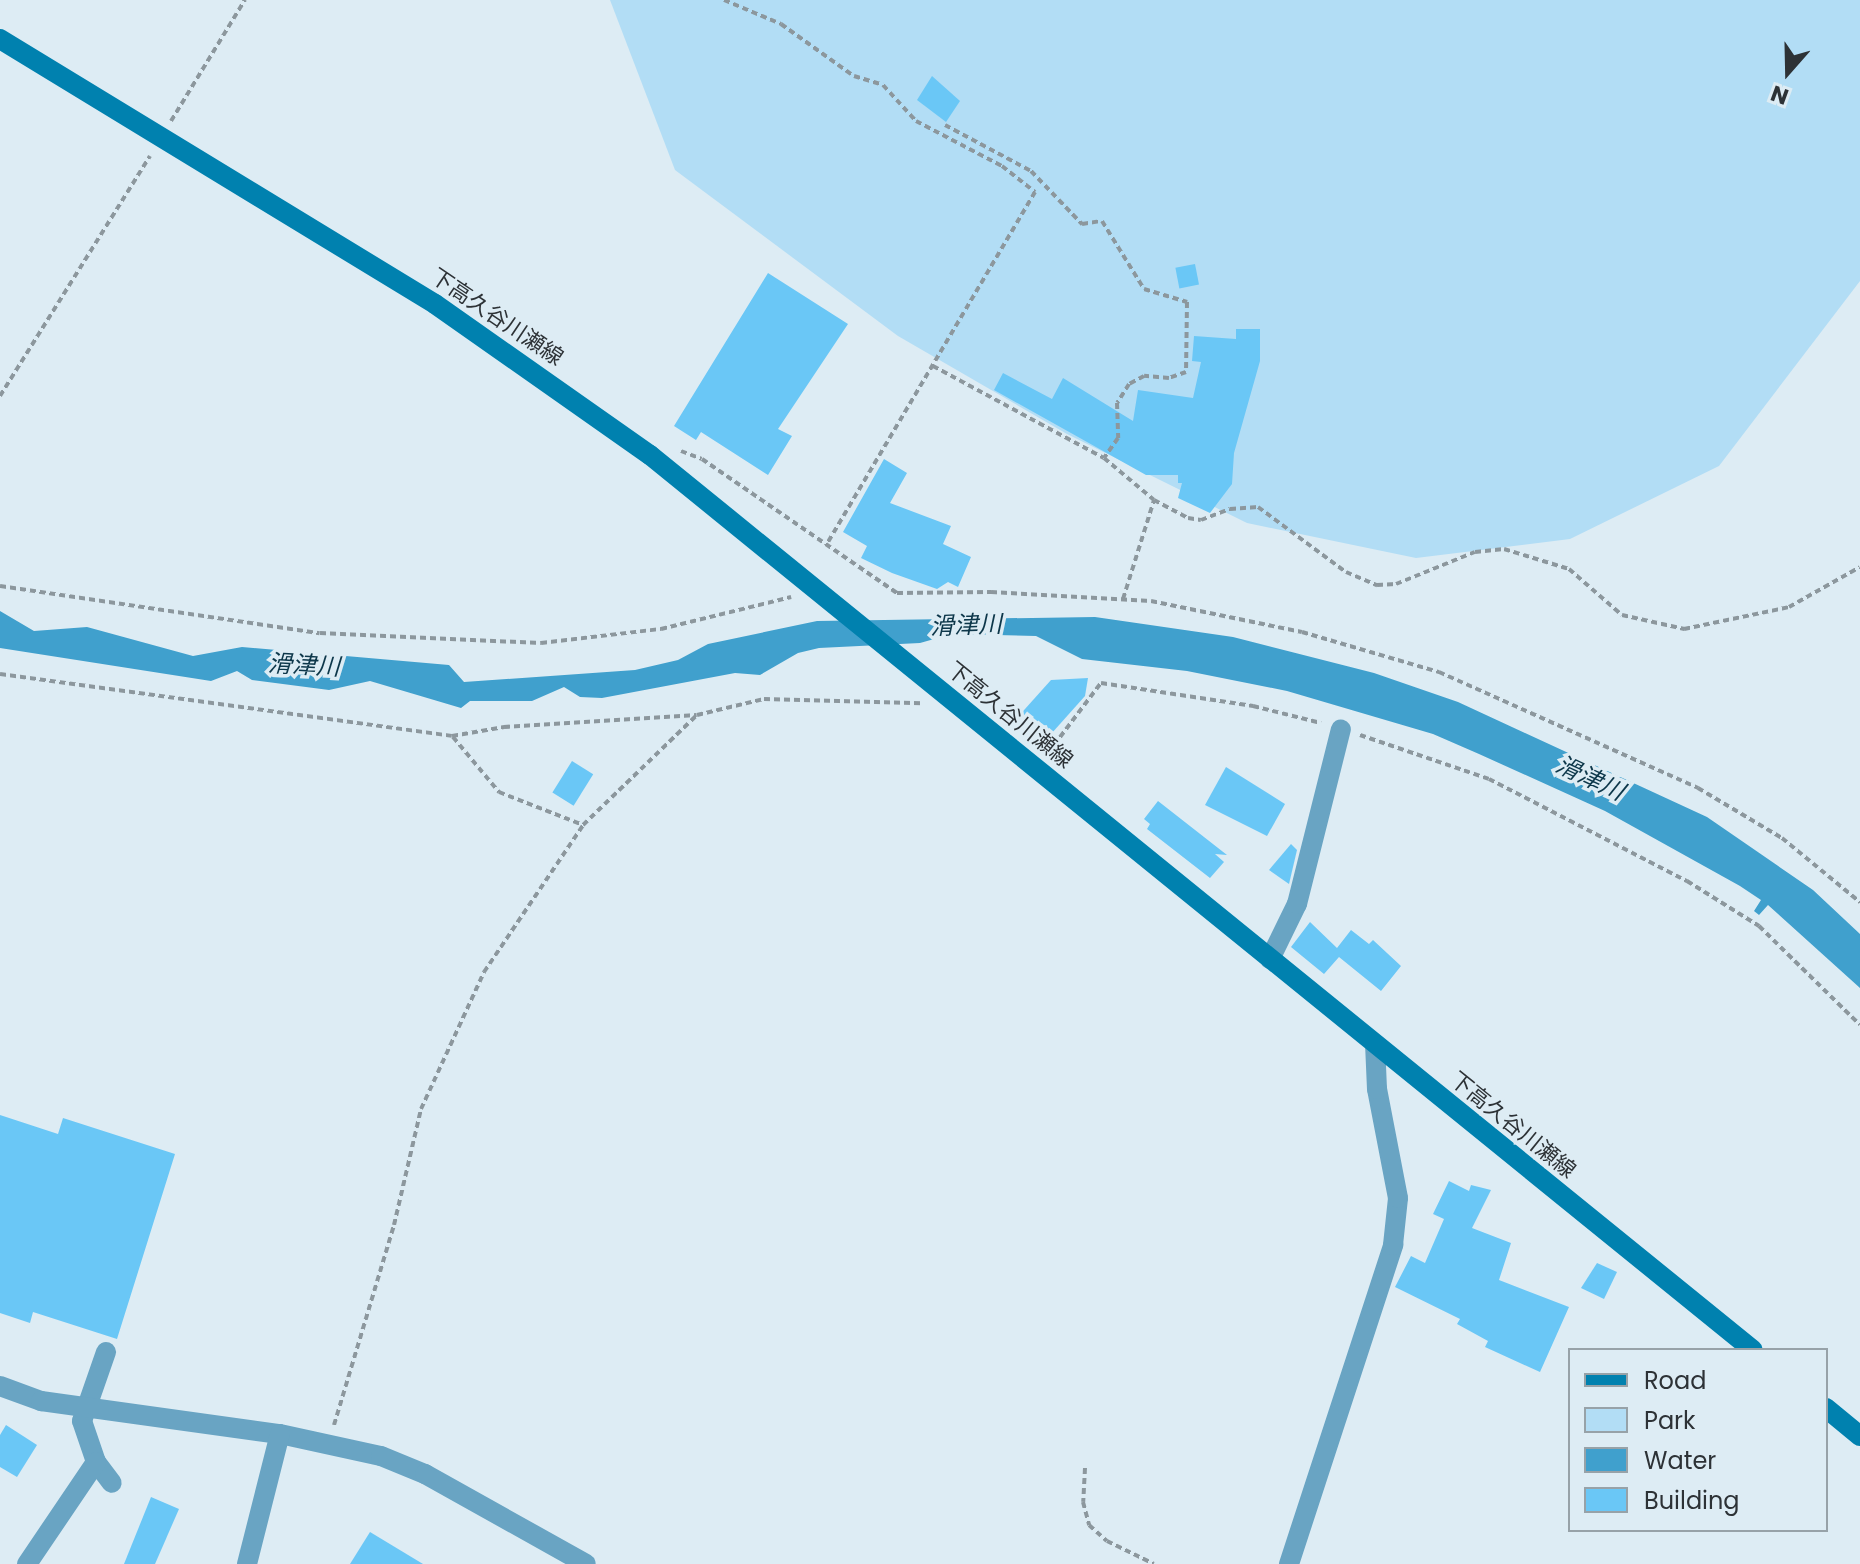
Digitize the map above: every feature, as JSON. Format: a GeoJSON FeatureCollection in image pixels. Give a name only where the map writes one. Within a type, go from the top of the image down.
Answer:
{"type":"FeatureCollection","features":[{"type":"Feature","properties":{"kind":"main road","name":"下高久谷川瀬線"},"geometry":{"type":"LineString","coordinates":[[0,39],[435,304],[650,455],[794,568],[942,692],[1751,1348]]}},
{"type":"Feature","properties":{"kind":"main road"},"geometry":{"type":"LineString","coordinates":[[1828,1410],[1860,1436]]}},
{"type":"Feature","properties":{"kind":"street"},"geometry":{"type":"LineString","coordinates":[[1270,959],[1297,904],[1341,729]]}},
{"type":"Feature","properties":{"kind":"street"},"geometry":{"type":"LineString","coordinates":[[1289,1564],[1393,1245],[1398,1198],[1377,1089],[1375,1044]]}},
{"type":"Feature","properties":{"kind":"street"},"geometry":{"type":"LineString","coordinates":[[106,1352],[82,1421],[96,1462],[112,1483]]}},
{"type":"Feature","properties":{"kind":"street"},"geometry":{"type":"LineString","coordinates":[[0,1386],[41,1401],[328,1443],[425,1474],[586,1564]]}},
{"type":"Feature","properties":{"kind":"street"},"geometry":{"type":"LineString","coordinates":[[247,1564],[280,1434]]}},
{"type":"Feature","properties":{"kind":"street"},"geometry":{"type":"LineString","coordinates":[[27,1564],[96,1462]]}},
{"type":"Feature","properties":{"kind":"path"},"geometry":{"type":"LineString","coordinates":[[0,396],[245,0]]}},
{"type":"Feature","properties":{"kind":"path"},"geometry":{"type":"LineString","coordinates":[[724,0],[781,24],[854,76],[883,85],[916,121],[1002,166],[1035,192],[826,546]]}},
{"type":"Feature","properties":{"kind":"path"},"geometry":{"type":"LineString","coordinates":[[945,125],[1031,171],[1082,224],[1102,221],[1144,289],[1187,302],[1186,372],[1169,378],[1144,376],[1129,384],[1117,403],[1118,438],[1104,458]]}},
{"type":"Feature","properties":{"kind":"path"},"geometry":{"type":"LineString","coordinates":[[933,366],[1104,458],[1154,500],[1201,520],[1230,509],[1258,507],[1346,572],[1377,585],[1396,584],[1475,552],[1525,554],[1569,569],[1622,615],[1671,628],[1774,612],[1860,567]]}},
{"type":"Feature","properties":{"kind":"path"},"geometry":{"type":"LineString","coordinates":[[650,455],[672,448],[702,459],[897,593],[1123,599],[1302,632],[1439,672],[1515,702],[1748,817],[1860,902]]}},
{"type":"Feature","properties":{"kind":"path"},"geometry":{"type":"LineString","coordinates":[[1123,599],[1154,500]]}},
{"type":"Feature","properties":{"kind":"path"},"geometry":{"type":"LineString","coordinates":[[0,586],[320,633],[541,643],[661,629],[788,597],[825,595]]}},
{"type":"Feature","properties":{"kind":"path"},"geometry":{"type":"LineString","coordinates":[[0,674],[452,736],[504,727],[697,715],[764,699],[922,703],[942,692]]}},
{"type":"Feature","properties":{"kind":"path"},"geometry":{"type":"LineString","coordinates":[[1037,767],[1101,683],[1253,706],[1341,729],[1489,779],[1675,874],[1759,926],[1860,1025]]}},
{"type":"Feature","properties":{"kind":"path"},"geometry":{"type":"LineString","coordinates":[[328,1443],[394,1225],[421,1109],[484,972],[583,825],[697,715]]}},
{"type":"Feature","properties":{"kind":"path"},"geometry":{"type":"LineString","coordinates":[[452,736],[499,792],[583,825]]}},
{"type":"Feature","properties":{"kind":"path"},"geometry":{"type":"LineString","coordinates":[[1085,1468],[1083,1502],[1089,1525],[1107,1541],[1154,1564]]}},
{"type":"Feature","properties":{"kind":"green space"},"geometry":{"type":"Polygon","coordinates":[[[610,0],[1860,0],[1860,281],[1719,466],[1570,539],[1416,558],[1247,523],[1067,434],[898,336],[675,170],[610,0]]]}},
{"type":"Feature","properties":{"kind":"water","name":"滑津川"},"geometry":{"type":"Polygon","coordinates":[[[0,611],[34,631],[87,627],[193,656],[242,647],[449,665],[464,682],[635,670],[678,660],[708,644],[817,621],[1095,617],[1233,637],[1374,673],[1458,702],[1707,817],[1813,890],[1860,934],[1860,988],[1768,905],[1759,915],[1754,911],[1761,900],[1740,886],[1605,811],[1433,734],[1287,691],[1187,671],[1082,659],[1036,636],[952,634],[920,643],[819,648],[798,653],[760,675],[735,673],[602,698],[580,697],[564,687],[532,701],[470,701],[461,708],[370,681],[329,690],[252,680],[237,671],[211,681],[0,648],[0,611]]]}},
{"type":"Feature","properties":{"kind":"building"},"geometry":{"type":"Polygon","coordinates":[[[932,76],[960,101],[946,122],[917,100],[932,76]]]}},
{"type":"Feature","properties":{"kind":"building"},"geometry":{"type":"Polygon","coordinates":[[[1195,264],[1199,285],[1179,288],[1175,268],[1195,264]]]}},
{"type":"Feature","properties":{"kind":"building"},"geometry":{"type":"Polygon","coordinates":[[[768,273],[848,324],[778,429],[792,436],[768,475],[701,432],[696,440],[674,426],[768,273]]]}},
{"type":"Feature","properties":{"kind":"building"},"geometry":{"type":"Polygon","coordinates":[[[1236,329],[1260,329],[1260,361],[1234,453],[1232,484],[1210,513],[1178,498],[1182,483],[1178,483],[1178,475],[1146,475],[994,390],[1003,373],[1052,399],[1063,378],[1133,421],[1138,390],[1193,398],[1201,362],[1192,361],[1194,336],[1236,339],[1236,329]]]}},
{"type":"Feature","properties":{"kind":"building"},"geometry":{"type":"Polygon","coordinates":[[[884,459],[907,473],[890,503],[951,526],[943,544],[971,557],[958,587],[948,582],[937,589],[892,573],[861,558],[867,546],[843,532],[884,459]]]}},
{"type":"Feature","properties":{"kind":"building"},"geometry":{"type":"Polygon","coordinates":[[[1088,678],[1085,696],[1043,743],[1015,720],[1051,680],[1088,678]]]}},
{"type":"Feature","properties":{"kind":"building"},"geometry":{"type":"Polygon","coordinates":[[[572,761],[593,774],[574,806],[552,792],[572,761]]]}},
{"type":"Feature","properties":{"kind":"building"},"geometry":{"type":"Polygon","coordinates":[[[1226,767],[1285,804],[1267,836],[1205,805],[1226,767]]]}},
{"type":"Feature","properties":{"kind":"building"},"geometry":{"type":"Polygon","coordinates":[[[1158,801],[1227,855],[1215,854],[1224,862],[1210,878],[1147,829],[1150,824],[1144,819],[1158,801]]]}},
{"type":"Feature","properties":{"kind":"building"},"geometry":{"type":"Polygon","coordinates":[[[1291,844],[1297,850],[1289,884],[1269,870],[1291,844]]]}},
{"type":"Feature","properties":{"kind":"building"},"geometry":{"type":"Polygon","coordinates":[[[1310,922],[1337,948],[1351,930],[1369,944],[1373,940],[1401,966],[1381,991],[1339,957],[1324,974],[1291,947],[1310,922]]]}},
{"type":"Feature","properties":{"kind":"building"},"geometry":{"type":"Polygon","coordinates":[[[0,1115],[58,1134],[63,1118],[175,1154],[117,1339],[33,1312],[30,1323],[0,1313],[0,1115]]]}},
{"type":"Feature","properties":{"kind":"building"},"geometry":{"type":"Polygon","coordinates":[[[1449,1181],[1469,1191],[1471,1185],[1491,1190],[1472,1228],[1511,1243],[1499,1280],[1569,1307],[1540,1372],[1485,1347],[1488,1341],[1457,1324],[1460,1319],[1395,1287],[1411,1256],[1425,1263],[1444,1219],[1433,1214],[1449,1181]]]}},
{"type":"Feature","properties":{"kind":"building"},"geometry":{"type":"Polygon","coordinates":[[[1597,1263],[1617,1272],[1604,1299],[1581,1288],[1597,1263]]]}},
{"type":"Feature","properties":{"kind":"building"},"geometry":{"type":"Polygon","coordinates":[[[6,1425],[37,1445],[17,1477],[0,1467],[0,1435],[6,1425]]]}},
{"type":"Feature","properties":{"kind":"building"},"geometry":{"type":"Polygon","coordinates":[[[151,1497],[179,1509],[155,1564],[124,1564],[151,1497]]]}},
{"type":"Feature","properties":{"kind":"building"},"geometry":{"type":"Polygon","coordinates":[[[370,1532],[423,1564],[350,1564],[370,1532]]]}}]}
